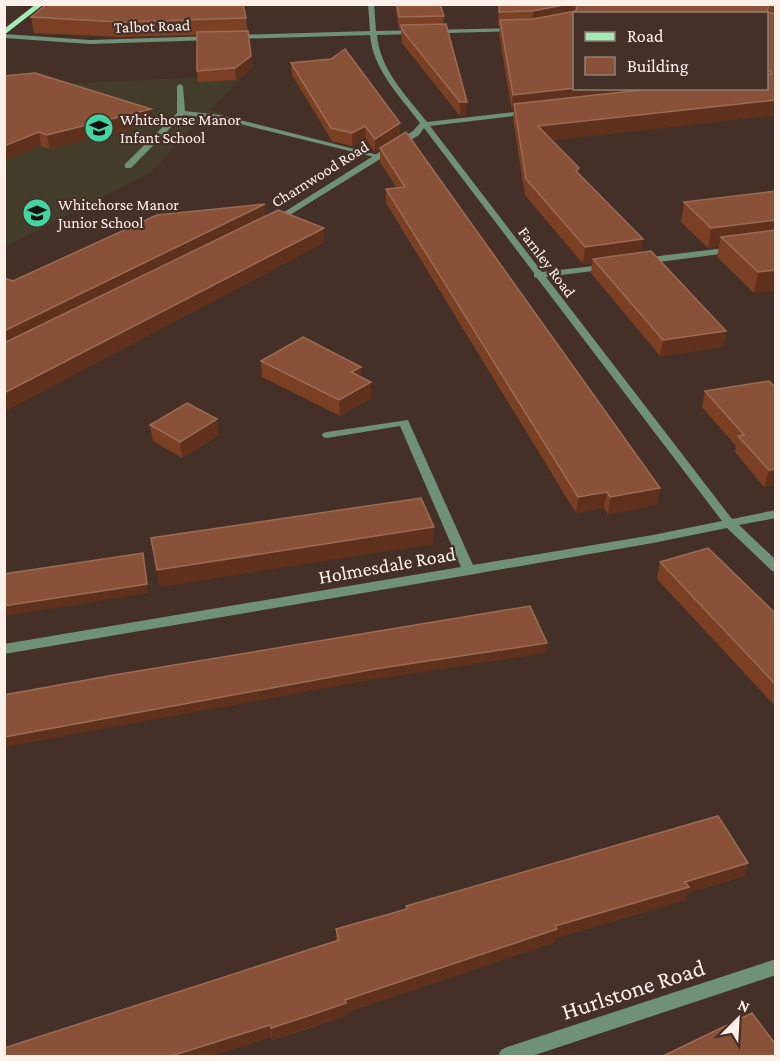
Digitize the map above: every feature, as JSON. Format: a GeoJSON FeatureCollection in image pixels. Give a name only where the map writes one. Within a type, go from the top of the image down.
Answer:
{"type":"FeatureCollection","features":[{"type":"Feature","properties":{"kind":"main road"},"geometry":{"type":"LineString","coordinates":[[4,34],[41,4]]}},
{"type":"Feature","properties":{"kind":"street","name":"Farnley Road"},"geometry":{"type":"LineString","coordinates":[[372,4],[375,51],[385,72],[537,275],[730,524],[776,568]]}},
{"type":"Feature","properties":{"kind":"street","name":"Talbot Road"},"geometry":{"type":"LineString","coordinates":[[4,34],[107,42],[520,28]]}},
{"type":"Feature","properties":{"kind":"street"},"geometry":{"type":"LineString","coordinates":[[128,166],[181,113],[180,86]]}},
{"type":"Feature","properties":{"kind":"street"},"geometry":{"type":"LineString","coordinates":[[423,125],[541,111]]}},
{"type":"Feature","properties":{"kind":"street"},"geometry":{"type":"LineString","coordinates":[[181,113],[220,117],[378,156]]}},
{"type":"Feature","properties":{"kind":"street","name":"Charnwood Road"},"geometry":{"type":"LineString","coordinates":[[264,226],[416,133],[423,125]]}},
{"type":"Feature","properties":{"kind":"street"},"geometry":{"type":"LineString","coordinates":[[628,263],[741,249]]}},
{"type":"Feature","properties":{"kind":"street"},"geometry":{"type":"LineString","coordinates":[[537,275],[617,264]]}},
{"type":"Feature","properties":{"kind":"street"},"geometry":{"type":"LineString","coordinates":[[327,435],[404,422],[469,571]]}},
{"type":"Feature","properties":{"kind":"street","name":"Holmesdale Road"},"geometry":{"type":"LineString","coordinates":[[4,649],[469,571],[776,514]]}},
{"type":"Feature","properties":{"kind":"street","name":"Hurlstone Road"},"geometry":{"type":"LineString","coordinates":[[507,1056],[776,967]]}},
{"type":"Feature","properties":{"kind":"shaded area","name":"Whitehorse Manor Infant School"},"geometry":{"type":"Polygon","coordinates":[[[244,75],[210,110],[226,115],[197,123],[150,173],[5,247],[5,87],[244,75]]]}},
{"type":"Feature","properties":{"kind":"building"},"geometry":{"type":"Polygon","coordinates":[[[47,4],[243,4],[246,18],[119,22],[31,17],[47,4]]]}},
{"type":"Feature","properties":{"kind":"building"},"geometry":{"type":"Polygon","coordinates":[[[397,4],[440,4],[444,16],[399,17],[397,4]]]}},
{"type":"Feature","properties":{"kind":"building"},"geometry":{"type":"Polygon","coordinates":[[[499,4],[568,4],[533,11],[499,12],[499,4]]]}},
{"type":"Feature","properties":{"kind":"building"},"geometry":{"type":"Polygon","coordinates":[[[576,4],[769,4],[767,12],[573,12],[573,88],[513,95],[500,20],[533,19],[576,11],[578,5],[576,4]]]}},
{"type":"Feature","properties":{"kind":"building"},"geometry":{"type":"Polygon","coordinates":[[[768,12],[776,14],[776,100],[538,126],[579,168],[576,171],[643,239],[585,247],[526,179],[514,104],[642,90],[768,90],[768,76],[772,73],[769,70],[768,12]]]}},
{"type":"Feature","properties":{"kind":"building"},"geometry":{"type":"Polygon","coordinates":[[[446,24],[467,102],[460,102],[402,30],[401,25],[446,24]]]}},
{"type":"Feature","properties":{"kind":"building"},"geometry":{"type":"Polygon","coordinates":[[[248,31],[251,56],[235,68],[197,71],[197,32],[248,31]]]}},
{"type":"Feature","properties":{"kind":"building"},"geometry":{"type":"Polygon","coordinates":[[[345,49],[400,123],[375,139],[365,126],[352,133],[331,128],[291,63],[331,59],[345,49]]]}},
{"type":"Feature","properties":{"kind":"building"},"geometry":{"type":"Polygon","coordinates":[[[35,73],[151,109],[47,135],[39,132],[4,146],[4,76],[35,73]]]}},
{"type":"Feature","properties":{"kind":"building"},"geometry":{"type":"Polygon","coordinates":[[[406,132],[660,488],[610,497],[607,492],[578,497],[386,189],[405,187],[380,148],[406,132]]]}},
{"type":"Feature","properties":{"kind":"building"},"geometry":{"type":"Polygon","coordinates":[[[776,191],[776,220],[711,228],[684,202],[776,191]]]}},
{"type":"Feature","properties":{"kind":"building"},"geometry":{"type":"Polygon","coordinates":[[[265,204],[4,331],[4,278],[13,281],[157,215],[265,204]]]}},
{"type":"Feature","properties":{"kind":"building"},"geometry":{"type":"Polygon","coordinates":[[[278,210],[324,228],[4,393],[4,343],[278,210]]]}},
{"type":"Feature","properties":{"kind":"building"},"geometry":{"type":"Polygon","coordinates":[[[776,230],[776,270],[758,272],[721,237],[776,230]]]}},
{"type":"Feature","properties":{"kind":"building"},"geometry":{"type":"Polygon","coordinates":[[[651,251],[726,331],[663,340],[593,259],[651,251]]]}},
{"type":"Feature","properties":{"kind":"building"},"geometry":{"type":"Polygon","coordinates":[[[303,337],[361,367],[351,372],[371,382],[339,400],[261,361],[303,337]]]}},
{"type":"Feature","properties":{"kind":"building"},"geometry":{"type":"Polygon","coordinates":[[[769,381],[776,388],[776,469],[769,470],[738,436],[744,435],[705,391],[769,381]]]}},
{"type":"Feature","properties":{"kind":"building"},"geometry":{"type":"Polygon","coordinates":[[[187,403],[217,419],[180,442],[150,425],[187,403]]]}},
{"type":"Feature","properties":{"kind":"building"},"geometry":{"type":"Polygon","coordinates":[[[421,498],[434,527],[157,570],[151,538],[421,498]]]}},
{"type":"Feature","properties":{"kind":"building"},"geometry":{"type":"Polygon","coordinates":[[[708,548],[776,614],[776,685],[660,562],[708,548]]]}},
{"type":"Feature","properties":{"kind":"building"},"geometry":{"type":"Polygon","coordinates":[[[143,553],[147,584],[4,606],[4,574],[143,553]]]}},
{"type":"Feature","properties":{"kind":"building"},"geometry":{"type":"Polygon","coordinates":[[[530,606],[547,643],[375,669],[4,737],[4,695],[530,606]]]}},
{"type":"Feature","properties":{"kind":"building"},"geometry":{"type":"Polygon","coordinates":[[[718,816],[748,863],[685,882],[689,887],[555,926],[557,929],[345,1000],[346,1003],[308,1016],[271,1028],[270,1025],[171,1056],[4,1056],[4,1048],[339,940],[336,929],[407,909],[406,906],[718,816]]]}},
{"type":"Feature","properties":{"kind":"building"},"geometry":{"type":"Polygon","coordinates":[[[752,1013],[776,1045],[776,1056],[663,1056],[752,1013]]]}},
{"type":"Feature","properties":{"kind":"place","name":"Whitehorse Manor Infant School"},"geometry":{"type":"Point","coordinates":[99,128]}},
{"type":"Feature","properties":{"kind":"place","name":"Whitehorse Manor Junior School"},"geometry":{"type":"Point","coordinates":[37,213]}}]}
